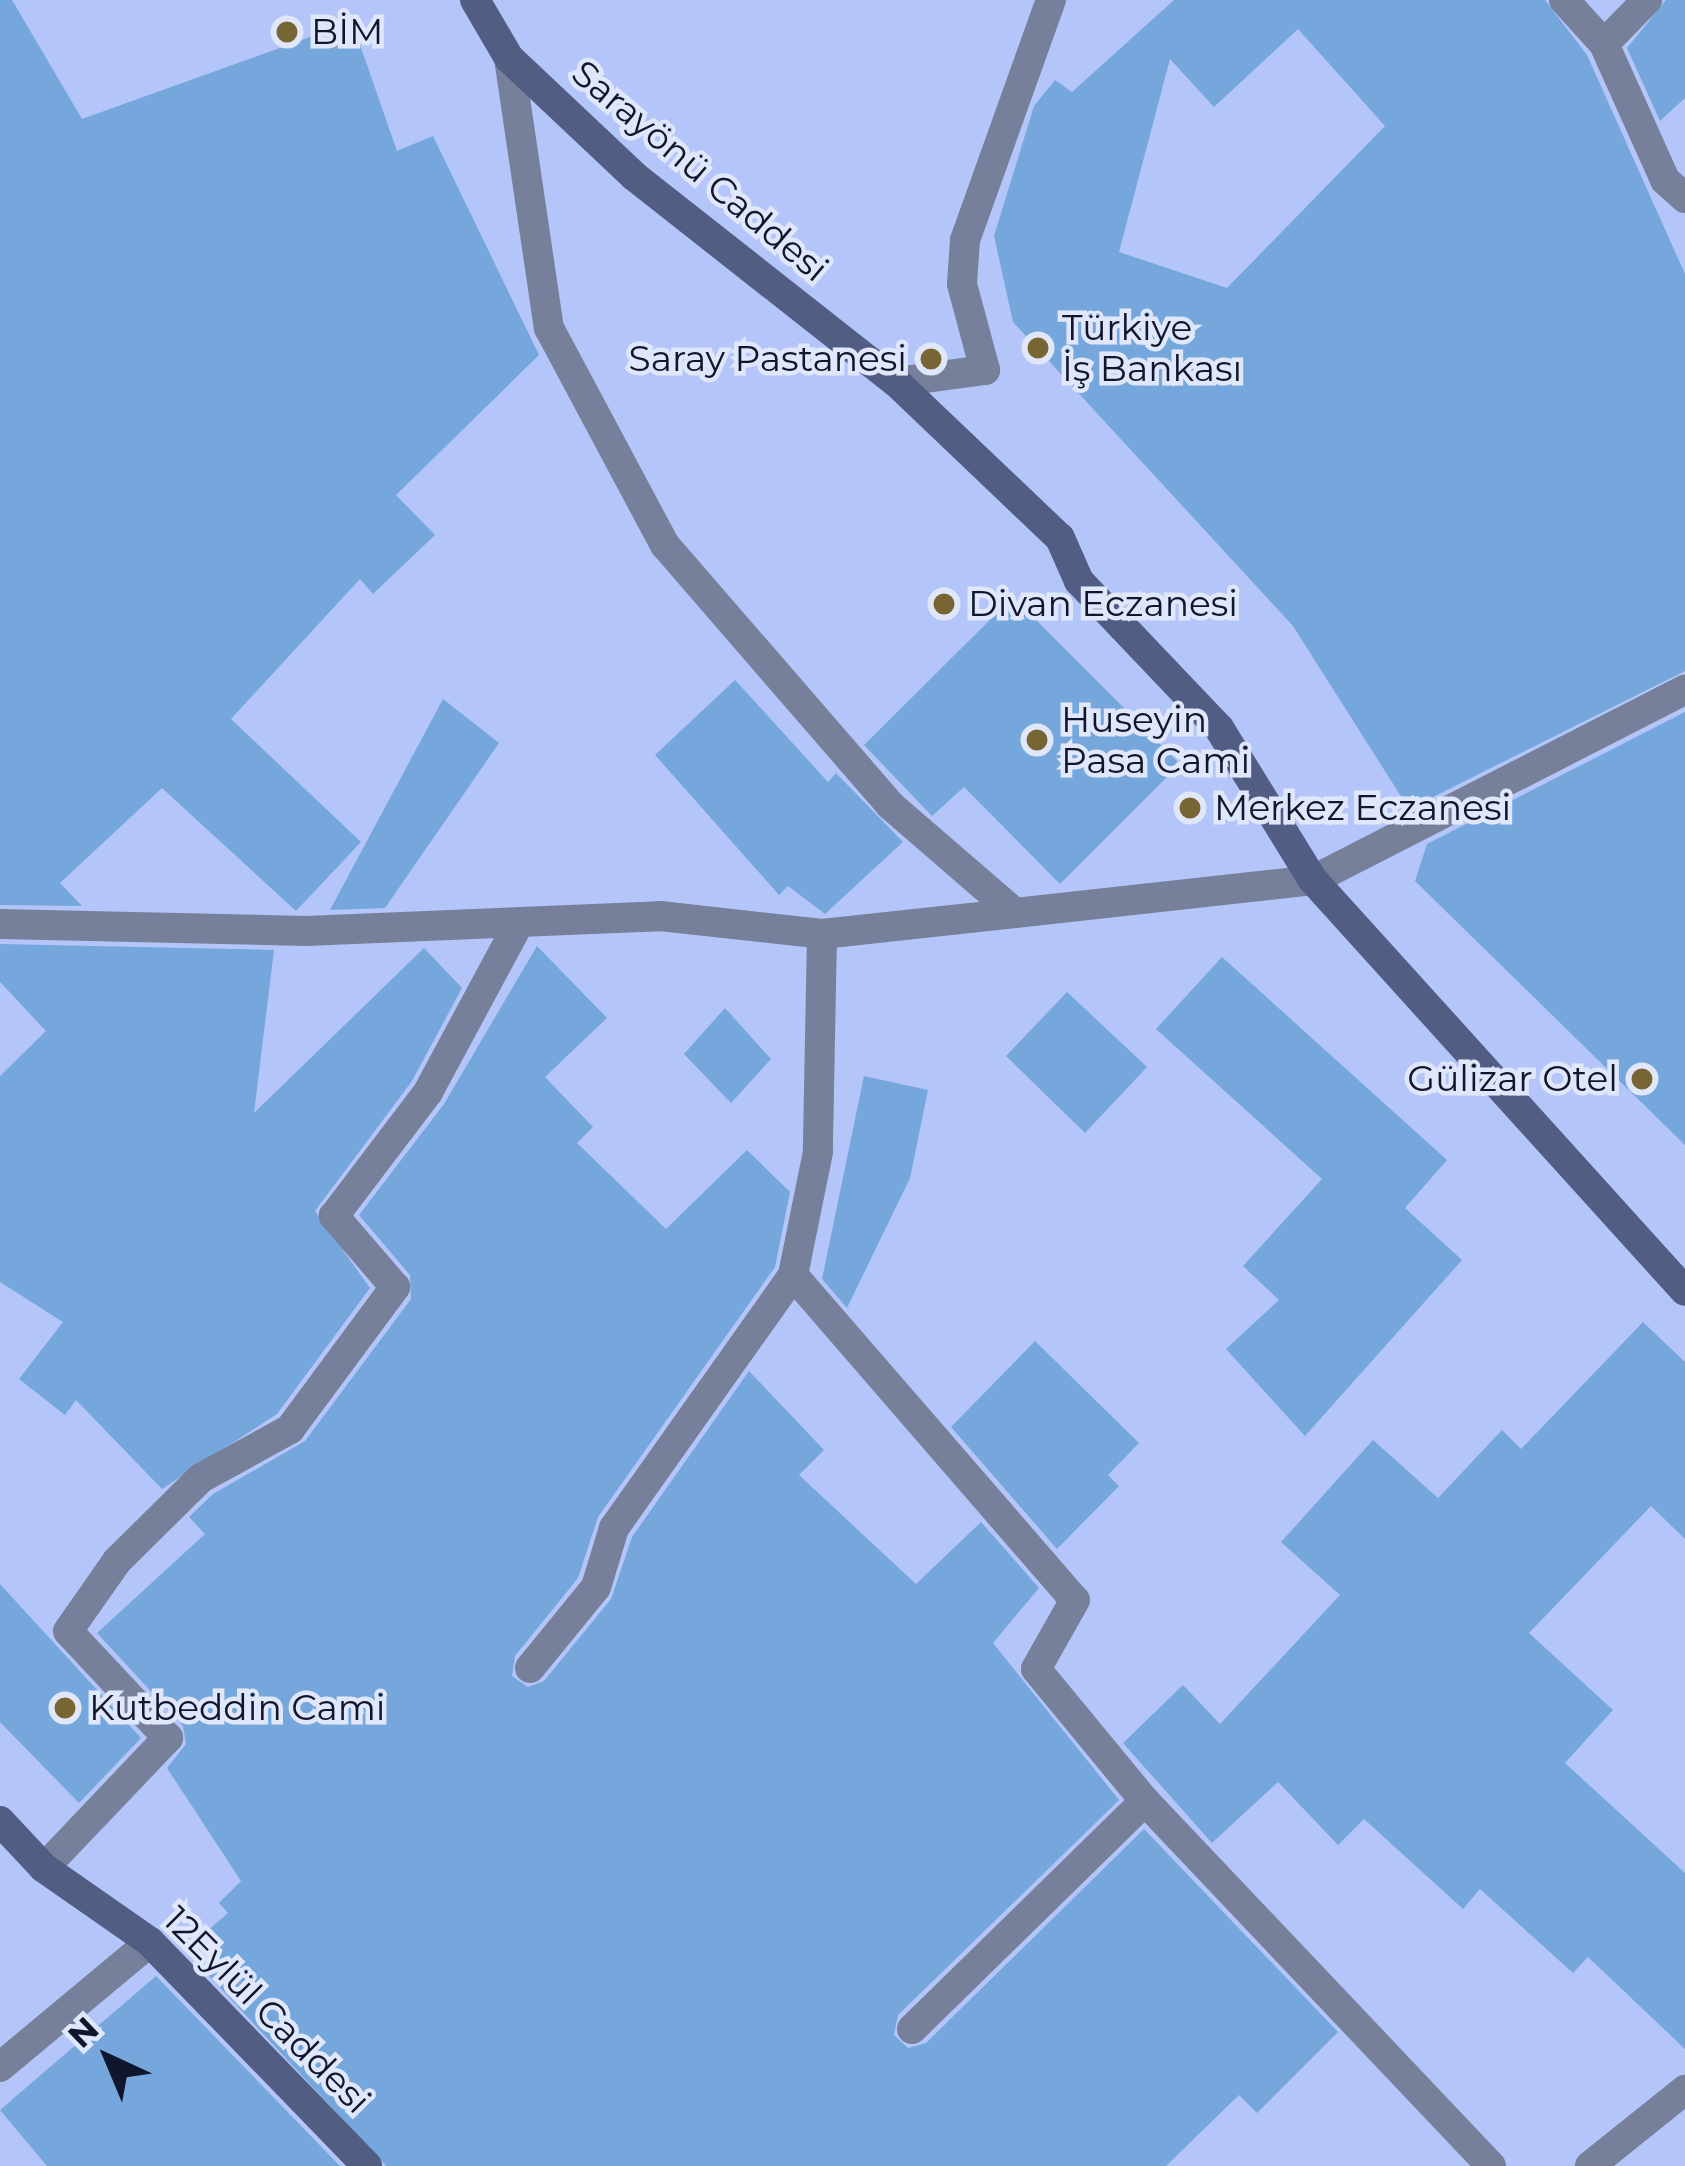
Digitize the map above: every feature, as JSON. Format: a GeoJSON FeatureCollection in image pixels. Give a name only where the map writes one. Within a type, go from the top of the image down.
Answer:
{"type":"FeatureCollection","features":[{"type":"Feature","properties":{"kind":"main road","name":"Sarayönü Caddesi"},"geometry":{"type":"LineString","coordinates":[[475,0],[509,58],[634,176],[896,382],[1060,538],[1079,581],[1219,728],[1312,880],[1685,1291]]}},
{"type":"Feature","properties":{"kind":"main road","name":"12Eylül Caddesi"},"geometry":{"type":"LineString","coordinates":[[0,1821],[44,1868],[150,1942],[367,2166]]}},
{"type":"Feature","properties":{"kind":"street"},"geometry":{"type":"LineString","coordinates":[[896,382],[985,370],[962,284],[965,240],[1051,0]]}},
{"type":"Feature","properties":{"kind":"street"},"geometry":{"type":"LineString","coordinates":[[1564,0],[1604,44],[1665,180],[1685,198]]}},
{"type":"Feature","properties":{"kind":"street"},"geometry":{"type":"LineString","coordinates":[[1604,44],[1647,0]]}},
{"type":"Feature","properties":{"kind":"street"},"geometry":{"type":"LineString","coordinates":[[509,58],[549,328],[665,545],[890,806],[1015,913]]}},
{"type":"Feature","properties":{"kind":"street"},"geometry":{"type":"LineString","coordinates":[[0,924],[517,927],[660,916],[822,934],[1312,880],[1685,690]]}},
{"type":"Feature","properties":{"kind":"street"},"geometry":{"type":"LineString","coordinates":[[44,1868],[168,1738],[68,1630],[117,1561],[201,1478],[290,1429],[395,1287],[334,1216],[428,1092],[517,927]]}},
{"type":"Feature","properties":{"kind":"street"},"geometry":{"type":"LineString","coordinates":[[530,1669],[596,1587],[614,1528],[793,1275],[818,1152],[822,934]]}},
{"type":"Feature","properties":{"kind":"street"},"geometry":{"type":"LineString","coordinates":[[793,1275],[1075,1600],[1036,1669],[1145,1801],[1491,2166]]}},
{"type":"Feature","properties":{"kind":"street"},"geometry":{"type":"LineString","coordinates":[[912,2029],[1145,1801]]}},
{"type":"Feature","properties":{"kind":"street"},"geometry":{"type":"LineString","coordinates":[[0,2067],[150,1942]]}},
{"type":"Feature","properties":{"kind":"street"},"geometry":{"type":"LineString","coordinates":[[1590,2166],[1685,2090]]}},
{"type":"Feature","properties":{"kind":"building"},"geometry":{"type":"Polygon","coordinates":[[[0,0],[12,0],[82,119],[352,22],[397,151],[433,136],[539,355],[396,495],[435,535],[373,594],[360,579],[231,719],[361,842],[296,911],[162,788],[60,883],[82,906],[0,905],[0,0]]]}},
{"type":"Feature","properties":{"kind":"building"},"geometry":{"type":"Polygon","coordinates":[[[1174,0],[1545,0],[1587,55],[1685,274],[1685,671],[1409,809],[1293,626],[1013,322],[994,236],[1034,106],[1055,80],[1072,92],[1174,0]],[[1298,29],[1214,107],[1170,59],[1119,252],[1227,288],[1385,126],[1298,29]]]}},
{"type":"Feature","properties":{"kind":"building"},"geometry":{"type":"Polygon","coordinates":[[[1666,0],[1685,0],[1685,98],[1660,121],[1627,48],[1666,0]]]}},
{"type":"Feature","properties":{"kind":"building","name":"Huseyin Pasa Cami"},"geometry":{"type":"Polygon","coordinates":[[[1013,597],[1180,764],[1060,884],[964,787],[932,816],[864,745],[1013,597]]]}},
{"type":"Feature","properties":{"kind":"building"},"geometry":{"type":"Polygon","coordinates":[[[735,680],[828,782],[836,773],[903,842],[825,914],[788,886],[779,895],[655,755],[735,680]]]}},
{"type":"Feature","properties":{"kind":"building"},"geometry":{"type":"Polygon","coordinates":[[[443,699],[499,743],[385,908],[330,910],[443,699]]]}},
{"type":"Feature","properties":{"kind":"building"},"geometry":{"type":"Polygon","coordinates":[[[1685,712],[1685,1145],[1415,881],[1427,844],[1685,712]]]}},
{"type":"Feature","properties":{"kind":"building"},"geometry":{"type":"Polygon","coordinates":[[[0,944],[274,950],[254,1113],[424,948],[462,988],[412,1081],[315,1211],[370,1288],[277,1414],[162,1489],[76,1400],[65,1415],[19,1379],[63,1322],[0,1282],[0,1076],[46,1031],[0,982],[0,944]]]}},
{"type":"Feature","properties":{"kind":"building"},"geometry":{"type":"Polygon","coordinates":[[[537,946],[607,1018],[545,1077],[593,1127],[577,1143],[666,1229],[747,1150],[790,1192],[775,1267],[598,1517],[578,1578],[515,1656],[512,1676],[528,1687],[544,1681],[611,1599],[632,1537],[749,1371],[824,1450],[799,1475],[916,1584],[981,1522],[1039,1588],[993,1643],[1119,1800],[898,2015],[894,2035],[908,2048],[926,2043],[1144,1829],[1338,2032],[1257,2113],[1239,2095],[1166,2166],[386,2166],[185,1950],[228,1913],[219,1903],[241,1881],[167,1768],[186,1744],[183,1726],[97,1633],[205,1534],[189,1517],[213,1494],[305,1441],[411,1299],[410,1275],[359,1215],[444,1104],[537,946]]]}},
{"type":"Feature","properties":{"kind":"building"},"geometry":{"type":"Polygon","coordinates":[[[1222,957],[1447,1160],[1405,1208],[1462,1260],[1305,1436],[1226,1349],[1279,1300],[1243,1266],[1322,1179],[1156,1029],[1222,957]]]}},
{"type":"Feature","properties":{"kind":"building"},"geometry":{"type":"Polygon","coordinates":[[[1067,992],[1147,1067],[1085,1133],[1006,1056],[1067,992]]]}},
{"type":"Feature","properties":{"kind":"building"},"geometry":{"type":"Polygon","coordinates":[[[725,1008],[771,1059],[731,1103],[684,1054],[725,1008]]]}},
{"type":"Feature","properties":{"kind":"building"},"geometry":{"type":"Polygon","coordinates":[[[864,1076],[928,1090],[910,1178],[847,1308],[822,1279],[864,1076]]]}},
{"type":"Feature","properties":{"kind":"building"},"geometry":{"type":"Polygon","coordinates":[[[1643,1322],[1685,1362],[1685,1539],[1651,1506],[1529,1633],[1613,1710],[1565,1763],[1685,1873],[1685,2049],[1588,1957],[1573,1973],[1480,1889],[1463,1909],[1364,1819],[1338,1845],[1278,1782],[1212,1843],[1123,1743],[1183,1685],[1220,1724],[1340,1595],[1281,1542],[1373,1440],[1438,1498],[1502,1430],[1521,1449],[1643,1322]]]}},
{"type":"Feature","properties":{"kind":"building"},"geometry":{"type":"Polygon","coordinates":[[[1035,1341],[1139,1443],[1108,1475],[1119,1486],[1057,1549],[951,1427],[1035,1341]]]}},
{"type":"Feature","properties":{"kind":"building","name":"Kutbeddin Cami"},"geometry":{"type":"Polygon","coordinates":[[[0,1584],[141,1738],[79,1803],[0,1722],[0,1584]]]}},
{"type":"Feature","properties":{"kind":"building"},"geometry":{"type":"Polygon","coordinates":[[[156,1976],[340,2166],[47,2166],[0,2110],[156,1976]]]}},
{"type":"Feature","properties":{"kind":"place","name":"BİM"},"geometry":{"type":"Point","coordinates":[287,32]}},
{"type":"Feature","properties":{"kind":"place","name":"Türkiye İş Bankası"},"geometry":{"type":"Point","coordinates":[1038,348]}},
{"type":"Feature","properties":{"kind":"place","name":"Saray Pastanesi"},"geometry":{"type":"Point","coordinates":[931,359]}},
{"type":"Feature","properties":{"kind":"place","name":"Divan Eczanesi"},"geometry":{"type":"Point","coordinates":[944,604]}},
{"type":"Feature","properties":{"kind":"place","name":"Huseyin Pasa Cami"},"geometry":{"type":"Point","coordinates":[1037,740]}},
{"type":"Feature","properties":{"kind":"place","name":"Merkez Eczanesi"},"geometry":{"type":"Point","coordinates":[1190,808]}},
{"type":"Feature","properties":{"kind":"place","name":"Gülizar Otel"},"geometry":{"type":"Point","coordinates":[1642,1079]}},
{"type":"Feature","properties":{"kind":"place","name":"Kutbeddin Cami"},"geometry":{"type":"Point","coordinates":[65,1708]}}]}
